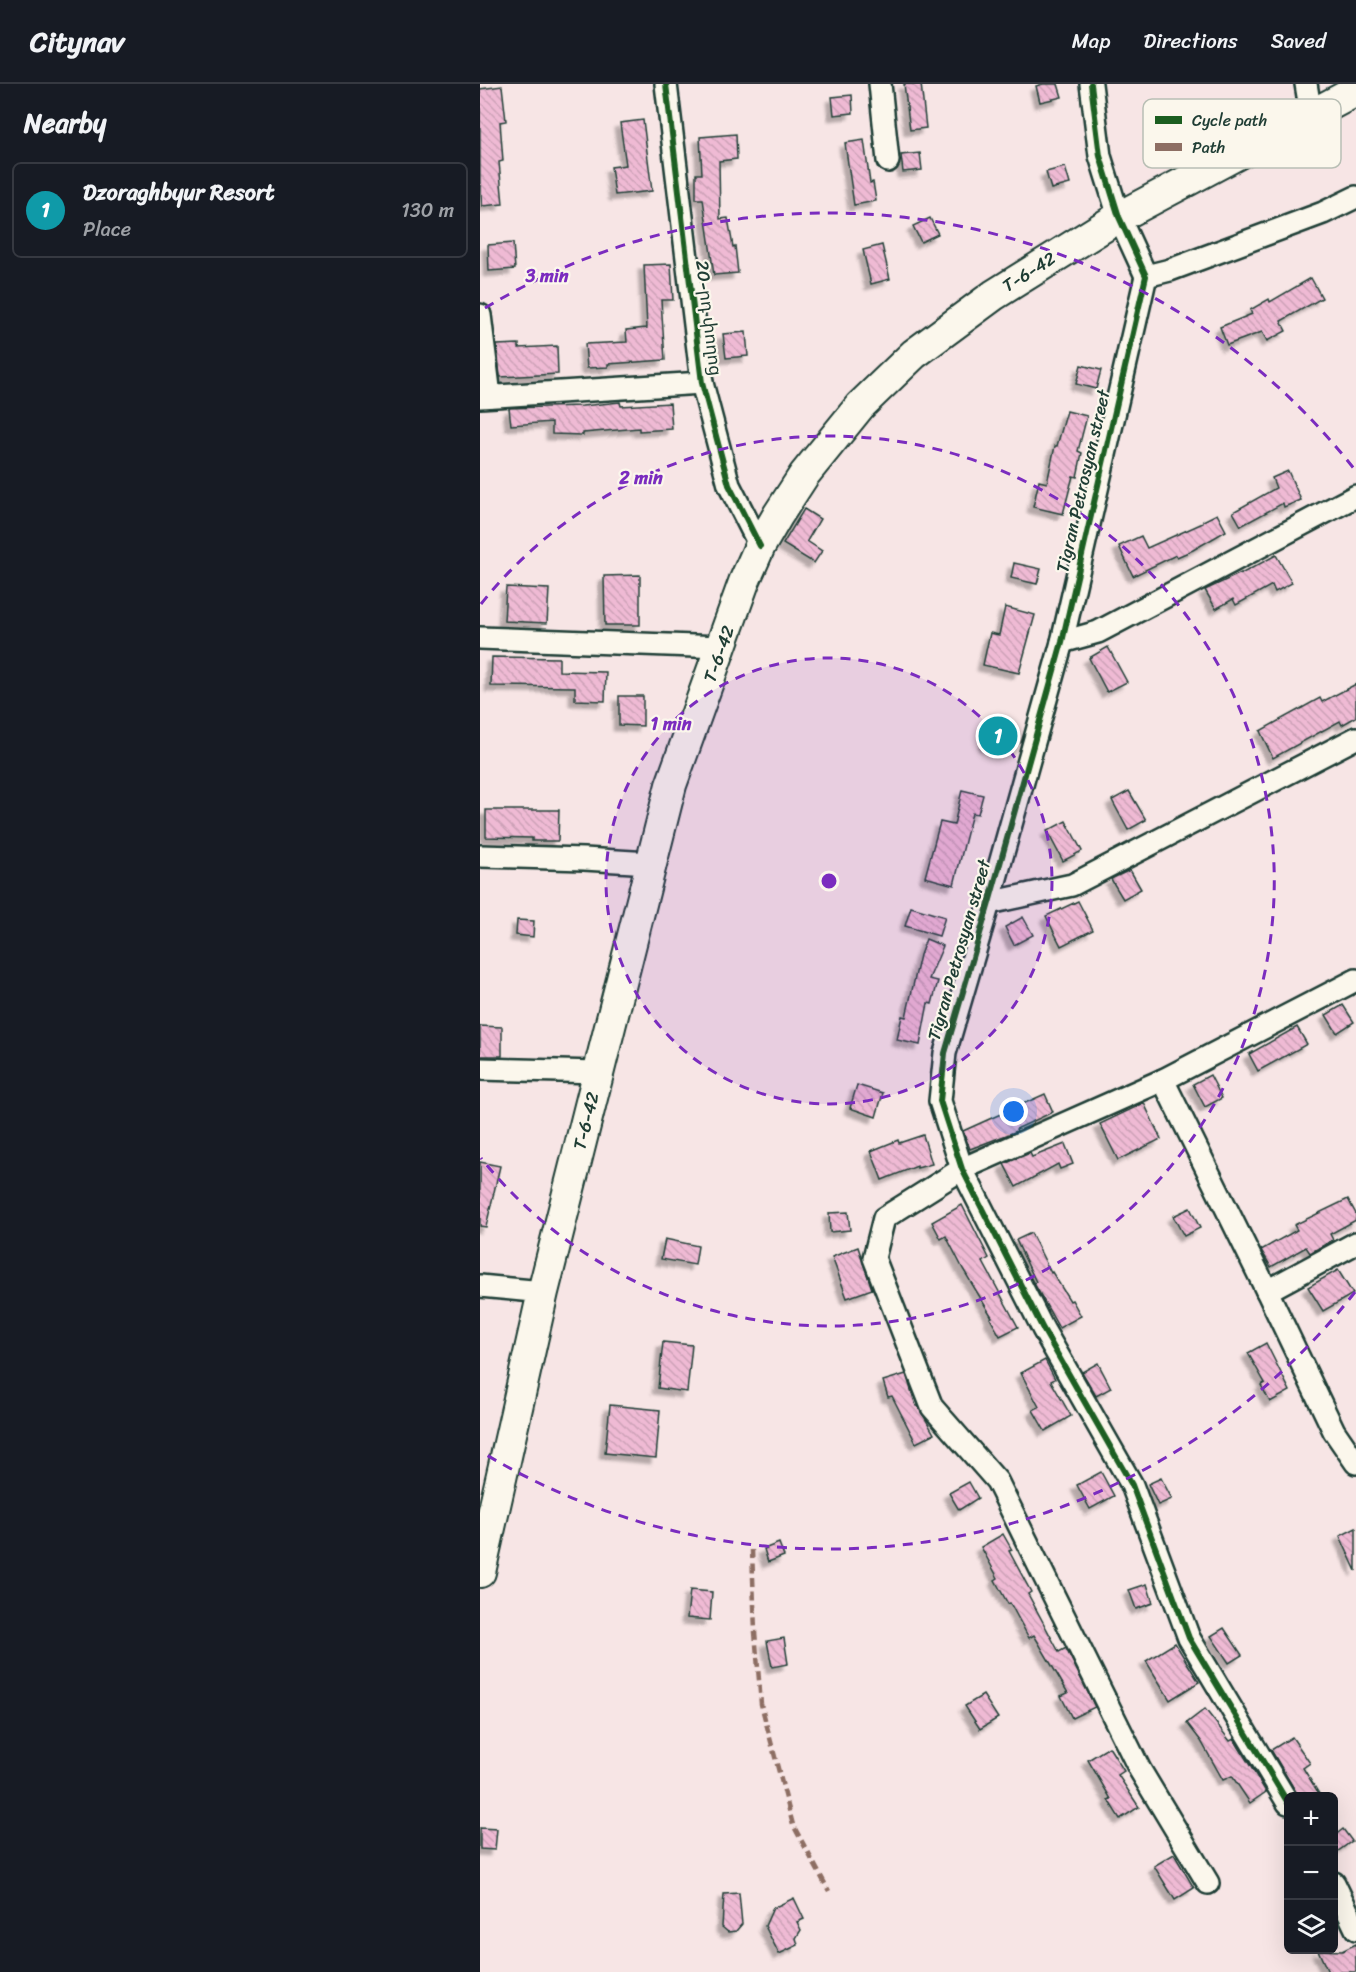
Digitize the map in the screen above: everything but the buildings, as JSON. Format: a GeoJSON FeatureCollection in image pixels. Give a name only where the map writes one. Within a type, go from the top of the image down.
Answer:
{"type":"FeatureCollection","features":[{"type":"Feature","properties":{"kind":"main road","name":"T-6-42"},"geometry":{"type":"LineString","coordinates":[[1340,99],[1356,91]]}},
{"type":"Feature","properties":{"kind":"main road","name":"T-6-42"},"geometry":{"type":"LineString","coordinates":[[480,1572],[487,1513],[671,785],[744,582],[760,546],[811,466],[860,406],[914,354],[994,295],[1119,217],[1210,168]]}},
{"type":"Feature","properties":{"kind":"street","name":"20-րդ փողոց"},"geometry":{"type":"LineString","coordinates":[[666,84],[702,383],[729,485],[760,546]]}},
{"type":"Feature","properties":{"kind":"street"},"geometry":{"type":"LineString","coordinates":[[880,84],[888,161]]}},
{"type":"Feature","properties":{"kind":"street"},"geometry":{"type":"LineString","coordinates":[[1091,84],[1100,156],[1119,217],[1146,276],[1170,270],[1323,213],[1356,197]]}},
{"type":"Feature","properties":{"kind":"street"},"geometry":{"type":"LineString","coordinates":[[1306,84],[1308,99]]}},
{"type":"Feature","properties":{"kind":"street","name":"Tigran Petrosyan street"},"geometry":{"type":"LineString","coordinates":[[1146,276],[1062,642],[945,1053],[940,1101],[962,1169],[1043,1329],[1132,1485],[1189,1638],[1284,1796]]}},
{"type":"Feature","properties":{"kind":"street"},"geometry":{"type":"LineString","coordinates":[[480,315],[485,397],[702,383]]}},
{"type":"Feature","properties":{"kind":"street"},"geometry":{"type":"LineString","coordinates":[[1062,642],[1098,632],[1356,496]]}},
{"type":"Feature","properties":{"kind":"street"},"geometry":{"type":"LineString","coordinates":[[480,638],[721,647]]}},
{"type":"Feature","properties":{"kind":"street"},"geometry":{"type":"LineString","coordinates":[[989,903],[1072,885],[1356,738]]}},
{"type":"Feature","properties":{"kind":"street"},"geometry":{"type":"LineString","coordinates":[[480,856],[650,863]]}},
{"type":"Feature","properties":{"kind":"street"},"geometry":{"type":"LineString","coordinates":[[1208,1883],[1140,1770],[997,1481],[932,1407],[874,1258],[884,1218],[962,1169],[1163,1080],[1356,980]]}},
{"type":"Feature","properties":{"kind":"street"},"geometry":{"type":"LineString","coordinates":[[480,1069],[598,1072]]}},
{"type":"Feature","properties":{"kind":"street"},"geometry":{"type":"LineString","coordinates":[[1163,1080],[1334,1431],[1356,1463]]}},
{"type":"Feature","properties":{"kind":"street"},"geometry":{"type":"LineString","coordinates":[[1267,1291],[1356,1243]]}},
{"type":"Feature","properties":{"kind":"street"},"geometry":{"type":"LineString","coordinates":[[480,1286],[543,1292]]}},
{"type":"Feature","properties":{"kind":"street"},"geometry":{"type":"LineString","coordinates":[[1338,1891],[1356,1929]]}},
{"type":"Feature","properties":{"kind":"marked path"},"geometry":{"type":"LineString","coordinates":[[752,1550],[761,1704],[793,1825],[829,1891]]}},
{"type":"Feature","properties":{"kind":"cycle path"},"geometry":{"type":"LineString","coordinates":[[666,84],[702,383],[729,485],[760,546]]}},
{"type":"Feature","properties":{"kind":"cycle path"},"geometry":{"type":"LineString","coordinates":[[1091,84],[1100,156],[1119,217],[1146,276],[1062,642],[945,1053],[940,1101],[962,1169],[1043,1329],[1132,1485],[1189,1638],[1284,1796]]}},
{"type":"Feature","properties":{"kind":"place","name":"Dzoraghbyur Resort"},"geometry":{"type":"Point","coordinates":[998,736]}}]}
